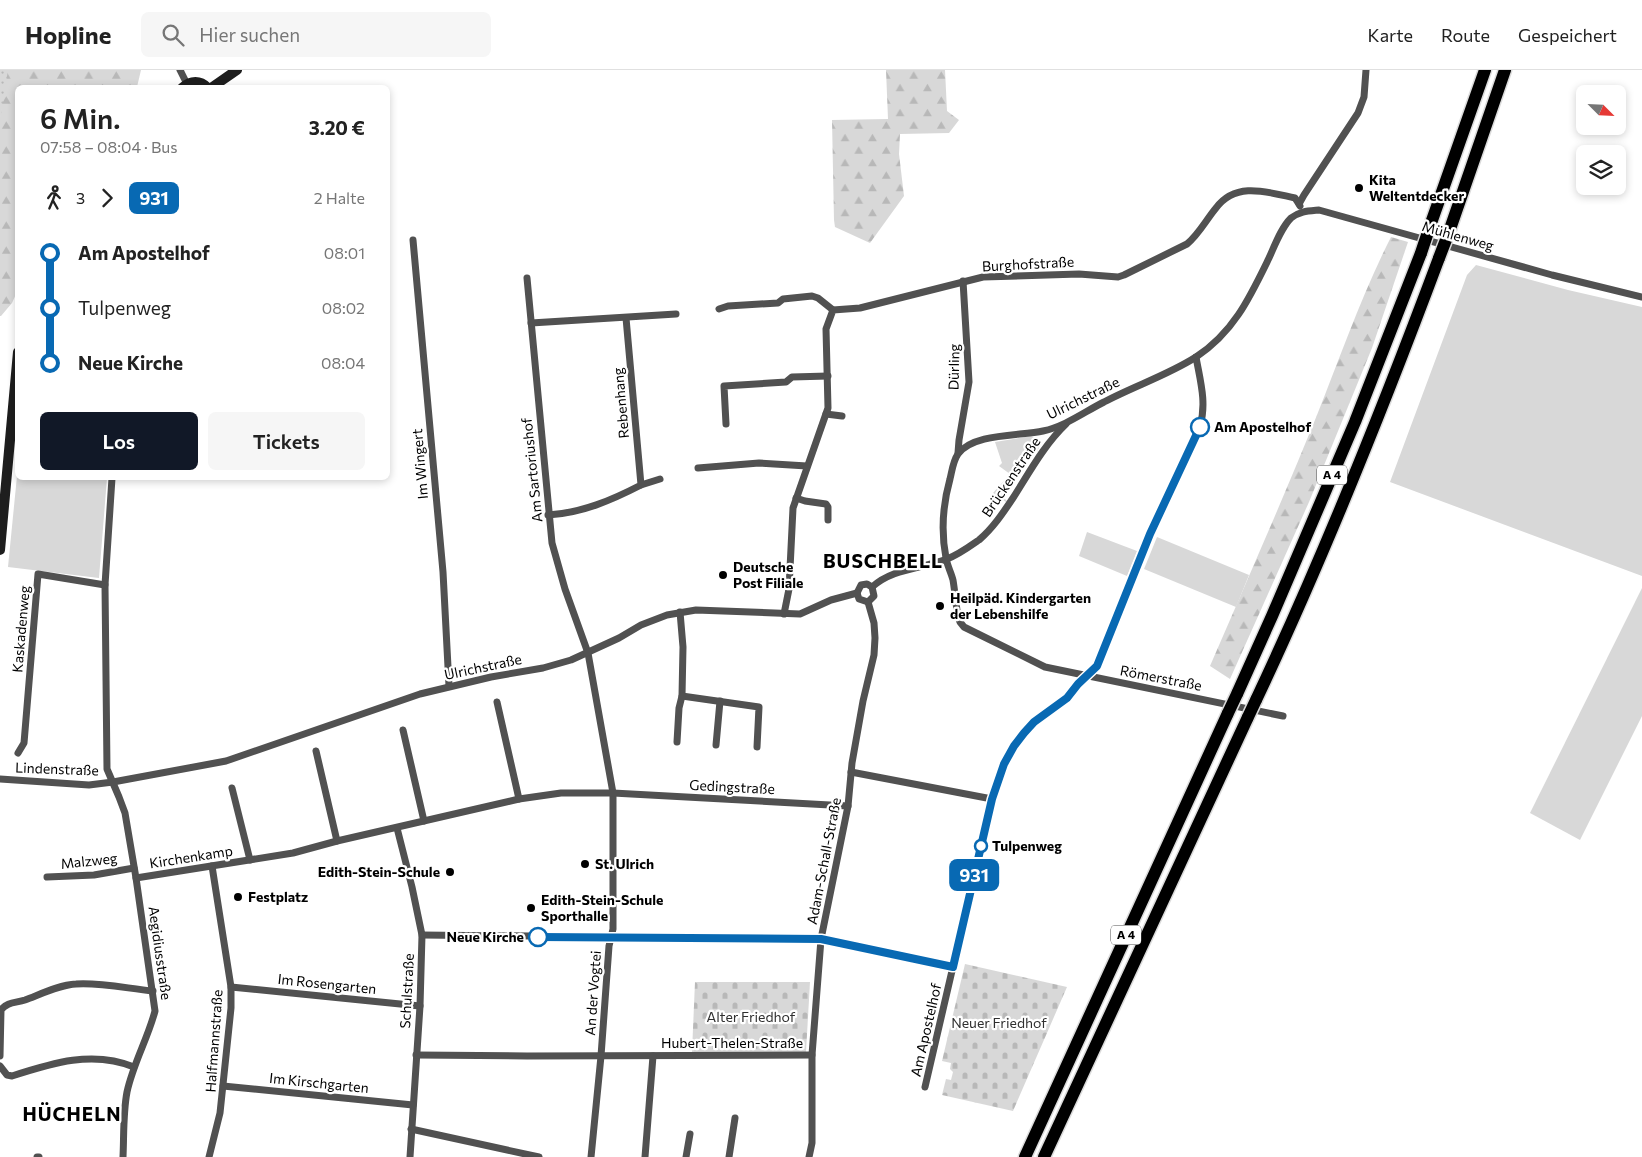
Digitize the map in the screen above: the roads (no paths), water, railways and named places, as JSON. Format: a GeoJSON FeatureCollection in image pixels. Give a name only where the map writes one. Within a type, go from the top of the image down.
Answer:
{"type":"FeatureCollection","features":[{"type":"Feature","properties":{"kind":"highway","name":"A 4"},"geometry":{"type":"LineString","coordinates":[[1025,1157],[1276,608],[1355,422],[1421,253],[1485,70]]}},
{"type":"Feature","properties":{"kind":"highway","name":"A 4"},"geometry":{"type":"LineString","coordinates":[[1044,1157],[1295,617],[1391,386],[1449,232],[1505,70]]}},
{"type":"Feature","properties":{"kind":"street"},"geometry":{"type":"LineString","coordinates":[[180,70],[185,85]]}},
{"type":"Feature","properties":{"kind":"street"},"geometry":{"type":"LineString","coordinates":[[214,85],[237,70]]}},
{"type":"Feature","properties":{"kind":"street"},"geometry":{"type":"LineString","coordinates":[[1300,208],[1358,113],[1364,97],[1366,70]]}},
{"type":"Feature","properties":{"kind":"street"},"geometry":{"type":"LineString","coordinates":[[188,85],[196,82],[205,85]]}},
{"type":"Feature","properties":{"kind":"street","name":"Burghofstraße"},"geometry":{"type":"LineString","coordinates":[[833,310],[860,308],[982,277],[1079,274],[1124,275],[1187,244],[1195,238],[1216,207],[1234,193],[1246,190],[1262,191],[1294,198],[1300,208]]}},
{"type":"Feature","properties":{"kind":"street","name":"Ulrichstraße"},"geometry":{"type":"LineString","coordinates":[[958,453],[964,448],[980,441],[1043,431],[1068,422],[1105,401],[1196,357],[1227,331],[1238,316],[1250,297],[1279,237],[1290,219],[1300,208]]}},
{"type":"Feature","properties":{"kind":"street","name":"Mühlenweg"},"geometry":{"type":"LineString","coordinates":[[1300,208],[1336,214],[1552,275],[1642,297]]}},
{"type":"Feature","properties":{"kind":"street","name":"Im Wingert"},"geometry":{"type":"LineString","coordinates":[[412,240],[443,572],[449,686]]}},
{"type":"Feature","properties":{"kind":"street","name":"Am Sartoriushof"},"geometry":{"type":"LineString","coordinates":[[527,278],[548,515],[553,550],[588,653]]}},
{"type":"Feature","properties":{"kind":"street","name":"Dürling"},"geometry":{"type":"LineString","coordinates":[[958,453],[969,382],[963,281]]}},
{"type":"Feature","properties":{"kind":"street"},"geometry":{"type":"LineString","coordinates":[[719,308],[778,304],[783,299],[812,296],[818,298],[833,310],[826,329],[829,402],[796,498],[792,517],[789,589],[784,614]]}},
{"type":"Feature","properties":{"kind":"street"},"geometry":{"type":"LineString","coordinates":[[531,323],[676,314]]}},
{"type":"Feature","properties":{"kind":"street","name":"Rebenhang"},"geometry":{"type":"LineString","coordinates":[[626,318],[641,485]]}},
{"type":"Feature","properties":{"kind":"street","name":"Am Apostelhof"},"geometry":{"type":"LineString","coordinates":[[925,1087],[992,799],[1004,764],[1018,739],[1034,722],[1067,698],[1078,684],[1097,666],[1150,534],[1200,426],[1204,403],[1196,357]]}},
{"type":"Feature","properties":{"kind":"street"},"geometry":{"type":"LineString","coordinates":[[726,424],[724,386],[786,382],[792,377],[828,376]]}},
{"type":"Feature","properties":{"kind":"street"},"geometry":{"type":"LineString","coordinates":[[0,550],[15,385]]}},
{"type":"Feature","properties":{"kind":"street"},"geometry":{"type":"LineString","coordinates":[[826,414],[842,416]]}},
{"type":"Feature","properties":{"kind":"street","name":"Brückenstraße"},"geometry":{"type":"LineString","coordinates":[[946,560],[971,546],[991,529],[1047,446],[1068,422]]}},
{"type":"Feature","properties":{"kind":"street"},"geometry":{"type":"LineString","coordinates":[[1035,432],[1045,437],[1047,446]]}},
{"type":"Feature","properties":{"kind":"street"},"geometry":{"type":"LineString","coordinates":[[872,588],[879,581],[897,573],[946,560],[944,512],[952,470],[958,453]]}},
{"type":"Feature","properties":{"kind":"street"},"geometry":{"type":"LineString","coordinates":[[698,468],[759,463],[807,466]]}},
{"type":"Feature","properties":{"kind":"street"},"geometry":{"type":"LineString","coordinates":[[548,515],[586,509],[618,497],[641,485],[660,479]]}},
{"type":"Feature","properties":{"kind":"street"},"geometry":{"type":"LineString","coordinates":[[112,480],[105,585],[107,770],[113,782]]}},
{"type":"Feature","properties":{"kind":"street"},"geometry":{"type":"LineString","coordinates":[[796,498],[826,504],[828,507],[828,520]]}},
{"type":"Feature","properties":{"kind":"street","name":"Römerstraße"},"geometry":{"type":"LineString","coordinates":[[946,560],[952,579],[958,617],[964,627],[1027,660],[1045,667],[1283,716]]}},
{"type":"Feature","properties":{"kind":"street","name":"Kaskadenweg"},"geometry":{"type":"LineString","coordinates":[[18,753],[24,743],[38,574],[105,585]]}},
{"type":"Feature","properties":{"kind":"street"},"geometry":{"type":"LineString","coordinates":[[867,584],[872,588],[874,596],[868,602],[859,599],[857,593],[861,585],[867,584]]}},
{"type":"Feature","properties":{"kind":"street","name":"Ulrichstraße"},"geometry":{"type":"LineString","coordinates":[[113,782],[226,760],[396,701],[449,686],[543,668],[571,660],[655,618],[680,612],[711,610],[800,614],[831,600],[857,593]]}},
{"type":"Feature","properties":{"kind":"street","name":"Adam-Schall-Straße"},"geometry":{"type":"LineString","coordinates":[[809,1157],[812,1143],[812,1055],[821,939],[848,806],[851,772],[874,655],[874,623],[868,602]]}},
{"type":"Feature","properties":{"kind":"street"},"geometry":{"type":"LineString","coordinates":[[677,742],[679,708],[682,696],[684,648],[680,612]]}},
{"type":"Feature","properties":{"kind":"street","name":"An der Vogtei"},"geometry":{"type":"LineString","coordinates":[[588,653],[613,793],[613,929],[610,938],[591,1157]]}},
{"type":"Feature","properties":{"kind":"street"},"geometry":{"type":"LineString","coordinates":[[682,696],[760,707],[757,747]]}},
{"type":"Feature","properties":{"kind":"street"},"geometry":{"type":"LineString","coordinates":[[716,745],[720,701]]}},
{"type":"Feature","properties":{"kind":"street"},"geometry":{"type":"LineString","coordinates":[[497,702],[518,799]]}},
{"type":"Feature","properties":{"kind":"street"},"geometry":{"type":"LineString","coordinates":[[403,730],[424,821]]}},
{"type":"Feature","properties":{"kind":"street"},"geometry":{"type":"LineString","coordinates":[[316,751],[337,841]]}},
{"type":"Feature","properties":{"kind":"street"},"geometry":{"type":"LineString","coordinates":[[851,772],[992,799]]}},
{"type":"Feature","properties":{"kind":"street","name":"Lindenstraße"},"geometry":{"type":"LineString","coordinates":[[0,779],[89,785],[113,782]]}},
{"type":"Feature","properties":{"kind":"street","name":"Aegidiusstraße"},"geometry":{"type":"LineString","coordinates":[[113,782],[124,813],[136,878],[154,991],[155,1011],[150,1030],[134,1067],[127,1092],[123,1157]]}},
{"type":"Feature","properties":{"kind":"street","name":"Kirchenkamp"},"geometry":{"type":"LineString","coordinates":[[232,788],[250,860]]}},
{"type":"Feature","properties":{"kind":"street","name":"Kirchenkamp"},"geometry":{"type":"LineString","coordinates":[[136,878],[293,853],[518,799],[561,793],[613,793]]}},
{"type":"Feature","properties":{"kind":"street","name":"Gedingstraße"},"geometry":{"type":"LineString","coordinates":[[613,793],[848,806]]}},
{"type":"Feature","properties":{"kind":"street","name":"Schulstraße"},"geometry":{"type":"LineString","coordinates":[[397,828],[422,935],[420,1006],[410,1157]]}},
{"type":"Feature","properties":{"kind":"street","name":"Halfmannstraße"},"geometry":{"type":"LineString","coordinates":[[209,1157],[220,1113],[231,1008],[231,988],[212,866]]}},
{"type":"Feature","properties":{"kind":"street","name":"Malzweg"},"geometry":{"type":"LineString","coordinates":[[47,877],[94,875],[134,868]]}},
{"type":"Feature","properties":{"kind":"street"},"geometry":{"type":"LineString","coordinates":[[422,935],[821,939],[953,967]]}},
{"type":"Feature","properties":{"kind":"street"},"geometry":{"type":"LineString","coordinates":[[0,1056],[1,1010],[11,1002],[20,1002],[63,986],[77,984],[154,991]]}},
{"type":"Feature","properties":{"kind":"street","name":"Im Rosengarten"},"geometry":{"type":"LineString","coordinates":[[231,988],[420,1006]]}},
{"type":"Feature","properties":{"kind":"street","name":"Hubert-Thelen-Straße"},"geometry":{"type":"LineString","coordinates":[[416,1055],[812,1055]]}},
{"type":"Feature","properties":{"kind":"street","name":"Hubert-Thelen-Straße"},"geometry":{"type":"LineString","coordinates":[[645,1157],[653,1056]]}},
{"type":"Feature","properties":{"kind":"street"},"geometry":{"type":"LineString","coordinates":[[0,1066],[7,1075],[12,1076],[45,1065],[88,1058],[134,1067]]}},
{"type":"Feature","properties":{"kind":"street","name":"Im Kirschgarten"},"geometry":{"type":"LineString","coordinates":[[223,1086],[413,1105]]}},
{"type":"Feature","properties":{"kind":"street"},"geometry":{"type":"LineString","coordinates":[[729,1157],[735,1118]]}},
{"type":"Feature","properties":{"kind":"street"},"geometry":{"type":"LineString","coordinates":[[411,1129],[539,1157]]}},
{"type":"Feature","properties":{"kind":"street"},"geometry":{"type":"LineString","coordinates":[[686,1157],[690,1134]]}},
{"type":"Feature","properties":{"kind":"place","name":"Kita Weltentdecker"},"geometry":{"type":"Point","coordinates":[1359,188]}},
{"type":"Feature","properties":{"kind":"place","name":"Am Apostelhof"},"geometry":{"type":"Point","coordinates":[1200,427]}},
{"type":"Feature","properties":{"kind":"place","name":"Deutsche Post Filiale"},"geometry":{"type":"Point","coordinates":[723,575]}},
{"type":"Feature","properties":{"kind":"place","name":"Heilpäd. Kindergarten der Lebenshilfe"},"geometry":{"type":"Point","coordinates":[940,606]}},
{"type":"Feature","properties":{"kind":"place","name":"Tulpenweg"},"geometry":{"type":"Point","coordinates":[981,846]}},
{"type":"Feature","properties":{"kind":"place","name":"St. Ulrich"},"geometry":{"type":"Point","coordinates":[585,864]}},
{"type":"Feature","properties":{"kind":"place","name":"Edith-Stein-Schule"},"geometry":{"type":"Point","coordinates":[450,872]}},
{"type":"Feature","properties":{"kind":"place","name":"Festplatz"},"geometry":{"type":"Point","coordinates":[238,897]}},
{"type":"Feature","properties":{"kind":"place","name":"Edith-Stein-Schule Sporthalle"},"geometry":{"type":"Point","coordinates":[531,908]}},
{"type":"Feature","properties":{"kind":"place","name":"Neue Kirche"},"geometry":{"type":"Point","coordinates":[538,937]}},
{"type":"Feature","properties":{"kind":"district","name":"BUSCHBELL"},"geometry":{"type":"Point","coordinates":[883,561]}},
{"type":"Feature","properties":{"kind":"district","name":"HÜCHELN"},"geometry":{"type":"Point","coordinates":[72,1114]}},
{"type":"Feature","properties":{"kind":"park label","name":"Alter Friedhof"},"geometry":{"type":"Point","coordinates":[751,1017]}},
{"type":"Feature","properties":{"kind":"park label","name":"Neuer Friedhof"},"geometry":{"type":"Point","coordinates":[999,1023]}}]}
